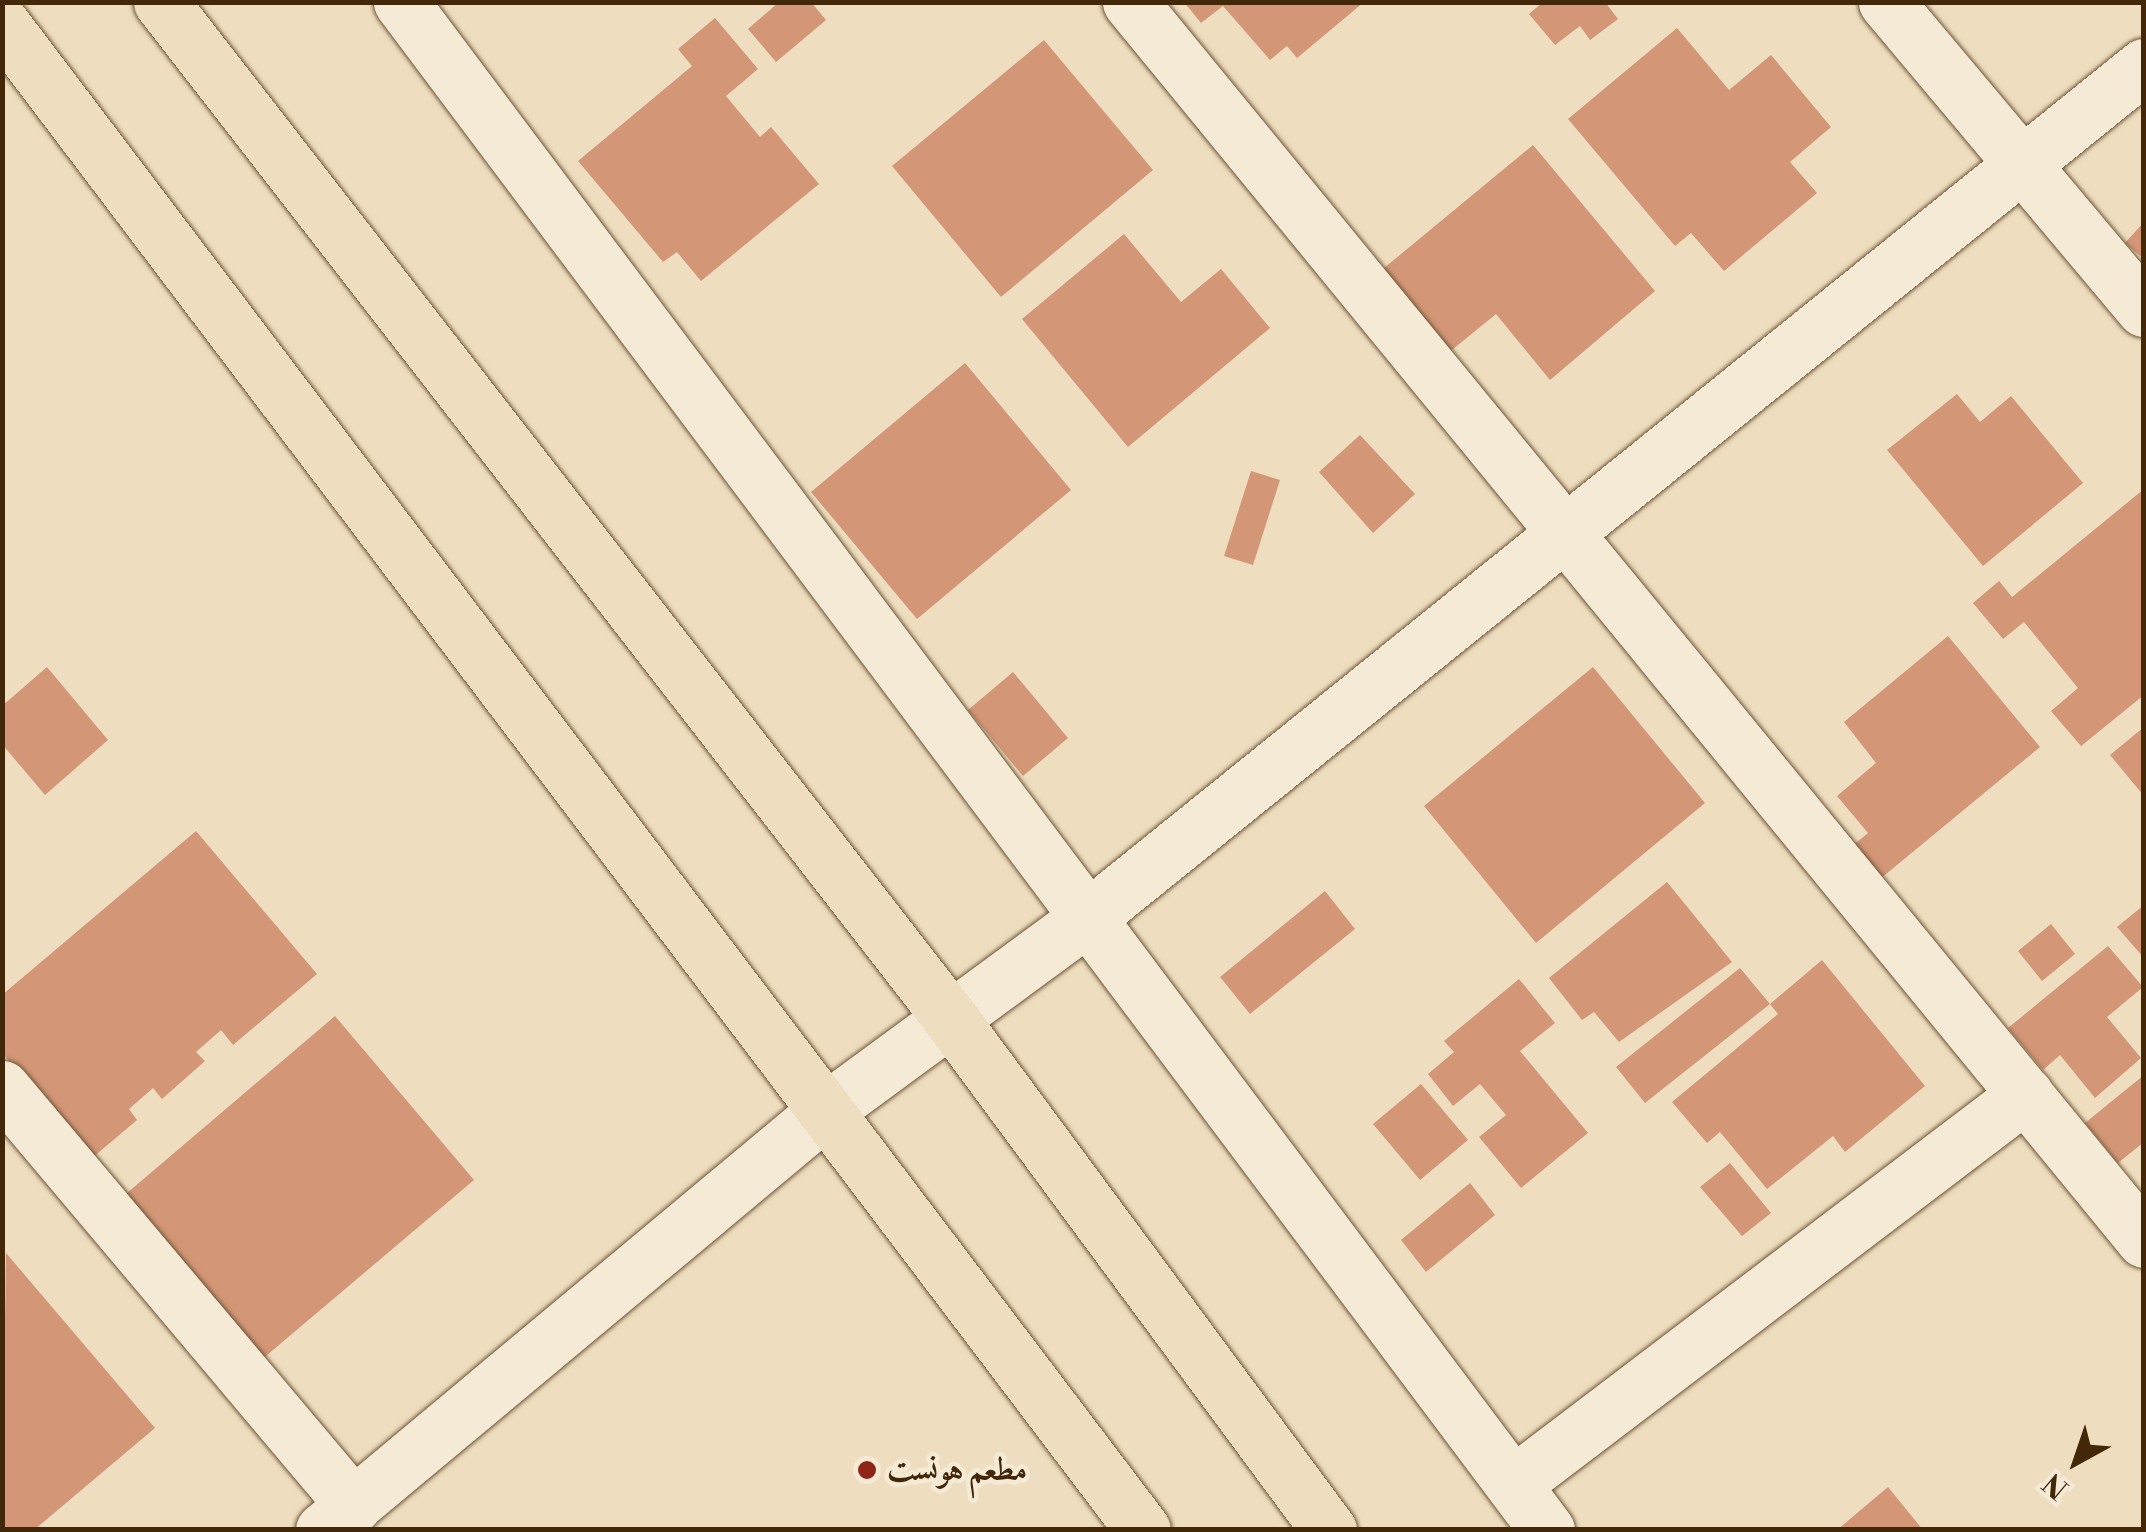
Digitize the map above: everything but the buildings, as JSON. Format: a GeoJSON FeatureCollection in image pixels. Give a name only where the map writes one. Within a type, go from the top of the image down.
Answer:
{"type":"FeatureCollection","features":[{"type":"Feature","properties":{"kind":"main road"},"geometry":{"type":"LineString","coordinates":[[161,2],[948,1015],[1329,1530]]}},
{"type":"Feature","properties":{"kind":"main road"},"geometry":{"type":"LineString","coordinates":[[2,24],[830,1107],[1142,1530]]}},
{"type":"Feature","properties":{"kind":"street"},"geometry":{"type":"LineString","coordinates":[[401,2],[1546,1530]]}},
{"type":"Feature","properties":{"kind":"street"},"geometry":{"type":"LineString","coordinates":[[1130,2],[2141,1231]]}},
{"type":"Feature","properties":{"kind":"street"},"geometry":{"type":"LineString","coordinates":[[1886,2],[2144,309]]}},
{"type":"Feature","properties":{"kind":"street"},"geometry":{"type":"LineString","coordinates":[[2,1088],[338,1518],[830,1107],[948,1015],[1086,919],[2144,66]]}},
{"type":"Feature","properties":{"kind":"street"},"geometry":{"type":"LineString","coordinates":[[1513,1484],[2026,1094]]}},
{"type":"Feature","properties":{"kind":"place","name":"مطعم هونست"},"geometry":{"type":"Point","coordinates":[867,1470]}}]}
